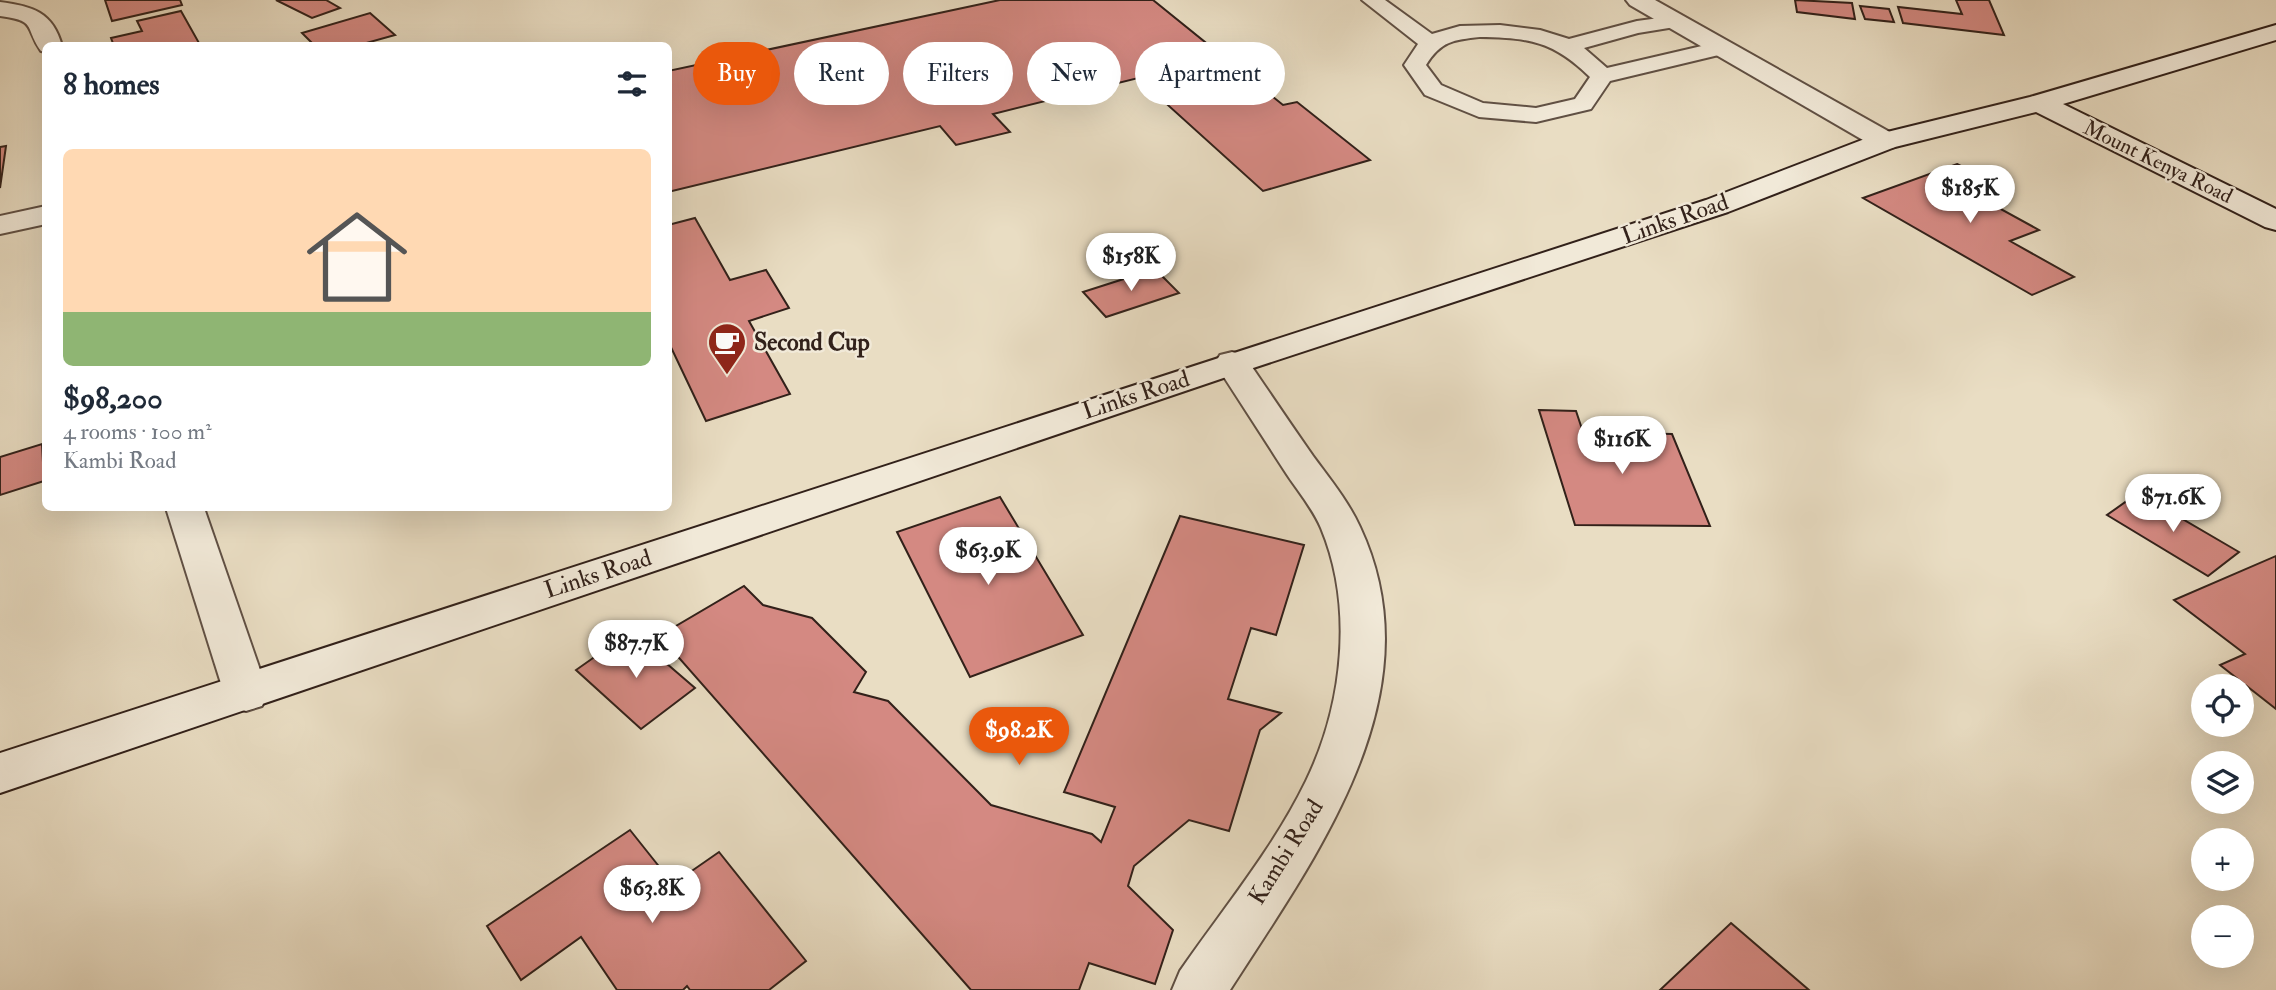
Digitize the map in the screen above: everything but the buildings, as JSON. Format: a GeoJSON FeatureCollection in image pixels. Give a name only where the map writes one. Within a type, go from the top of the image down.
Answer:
{"type":"FeatureCollection","features":[{"type":"Feature","properties":{"kind":"main road"},"geometry":{"type":"LineString","coordinates":[[1638,0],[1885,141]]}},
{"type":"Feature","properties":{"kind":"main road"},"geometry":{"type":"LineString","coordinates":[[0,9],[34,16],[47,31],[49,42]]}},
{"type":"Feature","properties":{"kind":"main road","name":"Links Road"},"geometry":{"type":"LineString","coordinates":[[0,773],[1232,363],[1717,206],[1885,141],[2039,103],[2276,32]]}},
{"type":"Feature","properties":{"kind":"main road","name":"Mount Kenya Road"},"geometry":{"type":"LineString","coordinates":[[2039,103],[2276,221]]}},
{"type":"Feature","properties":{"kind":"main road"},"geometry":{"type":"LineString","coordinates":[[0,225],[42,216]]}},
{"type":"Feature","properties":{"kind":"main road","name":"Kambi Road"},"geometry":{"type":"LineString","coordinates":[[1199,990],[1313,816],[1344,745],[1359,678],[1362,638],[1362,606],[1355,569],[1341,528],[1232,363]]}},
{"type":"Feature","properties":{"kind":"main road"},"geometry":{"type":"LineString","coordinates":[[186,511],[246,693]]}},
{"type":"Feature","properties":{"kind":"lane"},"geometry":{"type":"LineString","coordinates":[[1372,0],[1431,43]]}},
{"type":"Feature","properties":{"kind":"lane"},"geometry":{"type":"LineString","coordinates":[[1567,46],[1637,27],[1674,22]]}},
{"type":"Feature","properties":{"kind":"lane"},"geometry":{"type":"LineString","coordinates":[[1602,76],[1567,46],[1511,32],[1480,31],[1452,35],[1431,43],[1415,65],[1433,90],[1479,110],[1536,115],[1583,104],[1602,76],[1719,48]]}},
{"type":"Feature","properties":{"kind":"place","name":"Second Cup"},"geometry":{"type":"Point","coordinates":[727,376]}}]}
